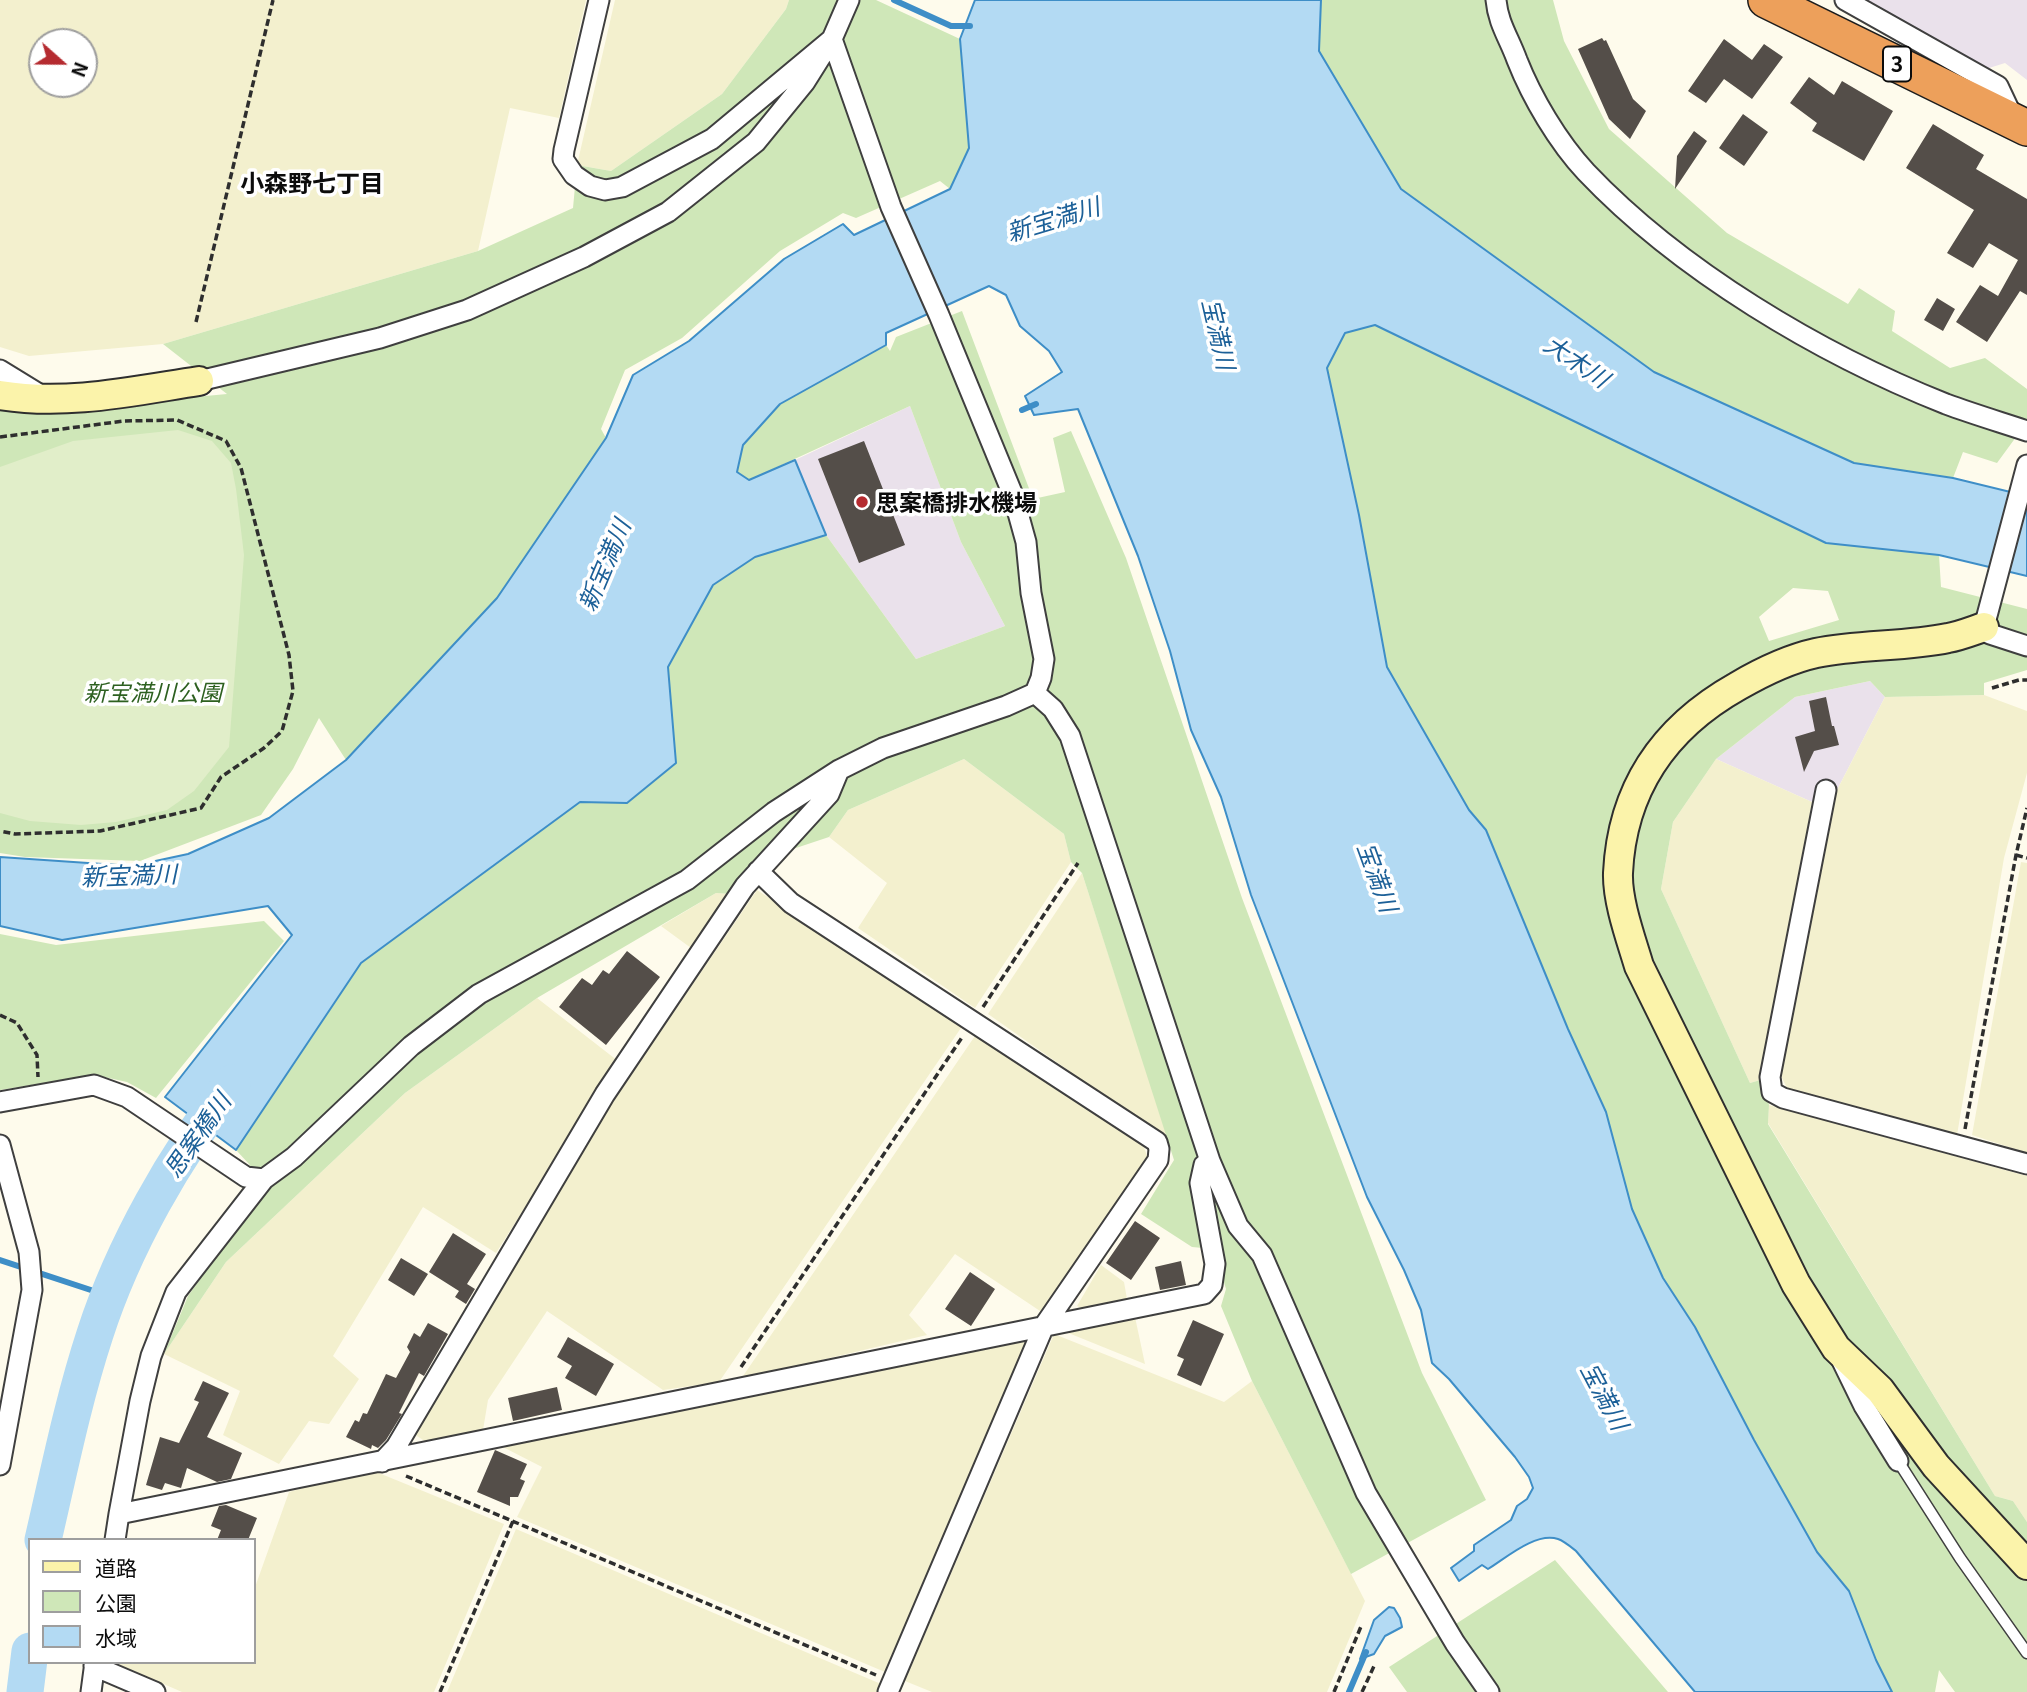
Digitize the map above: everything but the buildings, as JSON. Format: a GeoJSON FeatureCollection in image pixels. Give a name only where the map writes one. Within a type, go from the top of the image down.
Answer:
{"type":"FeatureCollection","features":[{"type":"Feature","properties":{"kind":"highway","name":"3"},"geometry":{"type":"LineString","coordinates":[[1766,0],[2021,125]]}},
{"type":"Feature","properties":{"kind":"street"},"geometry":{"type":"LineString","coordinates":[[599,0],[564,159],[574,175],[590,186],[605,190],[622,187],[712,138],[832,39]]}},
{"type":"Feature","properties":{"kind":"street"},"geometry":{"type":"LineString","coordinates":[[0,394],[46,399],[86,398],[199,381],[380,338],[467,310],[596,251],[668,212],[756,142],[805,82],[832,39],[849,0]]}},
{"type":"Feature","properties":{"kind":"street"},"geometry":{"type":"LineString","coordinates":[[1496,0],[1497,16],[1526,82],[1549,122],[1584,170],[1626,212],[1754,308],[1804,336],[1947,404],[2027,432]]}},
{"type":"Feature","properties":{"kind":"street"},"geometry":{"type":"LineString","coordinates":[[1846,0],[1998,86],[2021,125]]}},
{"type":"Feature","properties":{"kind":"street"},"geometry":{"type":"LineString","coordinates":[[115,1538],[140,1401],[151,1356],[176,1292],[255,1178],[294,1157],[411,1046],[479,994],[687,880],[774,813],[839,770],[883,748],[1006,706],[1035,693],[1044,659],[1031,593],[1026,542],[1013,495],[891,206],[832,39]]}},
{"type":"Feature","properties":{"kind":"street"},"geometry":{"type":"LineString","coordinates":[[0,370],[46,399]]}},
{"type":"Feature","properties":{"kind":"street"},"geometry":{"type":"LineString","coordinates":[[1984,627],[2027,465]]}},
{"type":"Feature","properties":{"kind":"street"},"geometry":{"type":"LineString","coordinates":[[1984,627],[1990,635],[2027,646]]}},
{"type":"Feature","properties":{"kind":"street"},"geometry":{"type":"LineString","coordinates":[[1898,1461],[1864,1406],[1836,1348],[1796,1284],[1639,966],[1625,918],[1618,876],[1623,827],[1640,780],[1668,739],[1709,702],[1765,670],[1816,653],[1950,638],[1984,627]]}},
{"type":"Feature","properties":{"kind":"street"},"geometry":{"type":"LineString","coordinates":[[1035,693],[1053,709],[1070,736],[1210,1161],[1237,1226],[1262,1255],[1366,1493],[1455,1643],[1489,1692]]}},
{"type":"Feature","properties":{"kind":"street"},"geometry":{"type":"LineString","coordinates":[[382,1462],[396,1447],[605,1094],[745,886],[830,794],[839,770]]}},
{"type":"Feature","properties":{"kind":"street"},"geometry":{"type":"LineString","coordinates":[[1826,790],[1770,1077],[1772,1092],[1783,1098],[2027,1164]]}},
{"type":"Feature","properties":{"kind":"street"},"geometry":{"type":"LineString","coordinates":[[758,871],[792,903],[1157,1142],[1159,1149],[1158,1160],[1044,1326],[890,1687]]}},
{"type":"Feature","properties":{"kind":"street"},"geometry":{"type":"LineString","coordinates":[[0,1102],[94,1085],[127,1097],[255,1178]]}},
{"type":"Feature","properties":{"kind":"street"},"geometry":{"type":"LineString","coordinates":[[0,1145],[29,1252],[32,1290],[0,1465]]}},
{"type":"Feature","properties":{"kind":"street"},"geometry":{"type":"LineString","coordinates":[[119,1514],[1204,1294],[1212,1285],[1215,1265],[1200,1183],[1204,1165],[1210,1161]]}},
{"type":"Feature","properties":{"kind":"street"},"geometry":{"type":"LineString","coordinates":[[1836,1348],[1880,1390],[1936,1466],[2027,1565]]}},
{"type":"Feature","properties":{"kind":"street"},"geometry":{"type":"LineString","coordinates":[[91,1692],[95,1664],[155,1692]]}},
{"type":"Feature","properties":{"kind":"lane"},"geometry":{"type":"LineString","coordinates":[[1898,1461],[2027,1653]]}},
{"type":"Feature","properties":{"kind":"path"},"geometry":{"type":"LineString","coordinates":[[196,323],[273,0]]}},
{"type":"Feature","properties":{"kind":"path"},"geometry":{"type":"LineString","coordinates":[[0,437],[124,421],[177,420],[226,441],[241,468],[289,656],[293,691],[282,731],[264,748],[221,777],[201,808],[100,831],[15,834],[0,831]]}},
{"type":"Feature","properties":{"kind":"path"},"geometry":{"type":"LineString","coordinates":[[1992,688],[2027,680]]}},
{"type":"Feature","properties":{"kind":"path"},"geometry":{"type":"LineString","coordinates":[[1962,1146],[2027,808]]}},
{"type":"Feature","properties":{"kind":"path"},"geometry":{"type":"LineString","coordinates":[[2016,855],[2027,858]]}},
{"type":"Feature","properties":{"kind":"path"},"geometry":{"type":"LineString","coordinates":[[724,1392],[1078,863]]}},
{"type":"Feature","properties":{"kind":"path"},"geometry":{"type":"LineString","coordinates":[[0,1015],[17,1023],[37,1055],[39,1095]]}},
{"type":"Feature","properties":{"kind":"path"},"geometry":{"type":"LineString","coordinates":[[382,1462],[393,1471],[890,1687]]}},
{"type":"Feature","properties":{"kind":"path"},"geometry":{"type":"LineString","coordinates":[[440,1692],[513,1521]]}},
{"type":"Feature","properties":{"kind":"path"},"geometry":{"type":"LineString","coordinates":[[1334,1692],[1362,1624]]}},
{"type":"Feature","properties":{"kind":"path"},"geometry":{"type":"LineString","coordinates":[[1362,1692],[1375,1664]]}},
{"type":"Feature","properties":{"kind":"shaded area"},"geometry":{"type":"Polygon","coordinates":[[[0,0],[586,0],[559,118],[510,108],[478,251],[163,344],[29,356],[0,347],[0,0]]]}},
{"type":"Feature","properties":{"kind":"shaded area"},"geometry":{"type":"Polygon","coordinates":[[[615,0],[789,0],[786,9],[722,94],[611,171],[577,165],[615,0]]]}},
{"type":"Feature","properties":{"kind":"shaded area"},"geometry":{"type":"Polygon","coordinates":[[[1863,0],[2027,0],[2027,80],[2005,63],[1986,69],[1863,0]]]}},
{"type":"Feature","properties":{"kind":"shaded area"},"geometry":{"type":"Polygon","coordinates":[[[910,406],[961,542],[1005,626],[916,659],[826,535],[795,460],[910,406]]]}},
{"type":"Feature","properties":{"kind":"shaded area"},"geometry":{"type":"Polygon","coordinates":[[[1870,681],[1885,697],[1837,790],[1812,802],[1716,759],[1795,697],[1870,681]]]}},
{"type":"Feature","properties":{"kind":"shaded area"},"geometry":{"type":"Polygon","coordinates":[[[1984,695],[2027,711],[2027,773],[2004,858],[1957,1135],[1787,1088],[1781,1076],[1837,790],[1885,697],[1984,695]]]}},
{"type":"Feature","properties":{"kind":"shaded area"},"geometry":{"type":"Polygon","coordinates":[[[964,759],[1064,834],[1071,862],[975,1008],[858,928],[887,883],[829,837],[848,810],[964,759]]]}},
{"type":"Feature","properties":{"kind":"shaded area"},"geometry":{"type":"Polygon","coordinates":[[[1716,759],[1812,802],[1764,1079],[1750,1083],[1661,889],[1673,822],[1716,759]]]}},
{"type":"Feature","properties":{"kind":"shaded area"},"geometry":{"type":"Polygon","coordinates":[[[2021,862],[2027,863],[2027,1153],[1972,1135],[2021,862]]]}},
{"type":"Feature","properties":{"kind":"shaded area"},"geometry":{"type":"Polygon","coordinates":[[[1082,873],[1169,1141],[988,1014],[1082,873]]]}},
{"type":"Feature","properties":{"kind":"shaded area"},"geometry":{"type":"Polygon","coordinates":[[[757,890],[963,1025],[719,1382],[663,1390],[547,1311],[488,1400],[483,1430],[426,1442],[414,1434],[610,1106],[757,890]]]}},
{"type":"Feature","properties":{"kind":"shaded area"},"geometry":{"type":"Polygon","coordinates":[[[716,893],[730,894],[691,948],[661,926],[716,893]]]}},
{"type":"Feature","properties":{"kind":"shaded area"},"geometry":{"type":"Polygon","coordinates":[[[537,998],[618,1061],[496,1253],[423,1207],[333,1356],[359,1379],[329,1424],[309,1421],[279,1464],[223,1435],[240,1391],[164,1354],[226,1262],[405,1093],[537,998]]]}},
{"type":"Feature","properties":{"kind":"shaded area"},"geometry":{"type":"Polygon","coordinates":[[[977,1033],[1144,1147],[1149,1162],[1043,1313],[955,1254],[909,1315],[927,1335],[741,1379],[977,1033]]]}},
{"type":"Feature","properties":{"kind":"shaded area"},"geometry":{"type":"Polygon","coordinates":[[[1769,1105],[2027,1176],[2027,1522],[2013,1501],[1995,1496],[1768,1123],[1769,1105]]]}},
{"type":"Feature","properties":{"kind":"shaded area"},"geometry":{"type":"Polygon","coordinates":[[[1101,1265],[1124,1282],[1127,1299],[1086,1310],[1077,1306],[1101,1265]]]}},
{"type":"Feature","properties":{"kind":"shaded area"},"geometry":{"type":"Polygon","coordinates":[[[1135,1317],[1145,1364],[1061,1330],[1135,1317]]]}},
{"type":"Feature","properties":{"kind":"shaded area"},"geometry":{"type":"Polygon","coordinates":[[[1054,1334],[1224,1402],[1252,1381],[1365,1601],[1327,1692],[932,1692],[905,1681],[1054,1334]]]}},
{"type":"Feature","properties":{"kind":"shaded area"},"geometry":{"type":"Polygon","coordinates":[[[1031,1336],[885,1672],[517,1517],[542,1467],[497,1444],[1031,1336]]]}},
{"type":"Feature","properties":{"kind":"shaded area"},"geometry":{"type":"Polygon","coordinates":[[[369,1469],[504,1524],[434,1692],[182,1692],[118,1664],[256,1664],[256,1584],[289,1492],[369,1469]]]}},
{"type":"Feature","properties":{"kind":"shaded area"},"geometry":{"type":"Polygon","coordinates":[[[516,1529],[881,1684],[878,1692],[447,1692],[516,1529]]]}},
{"type":"Feature","properties":{"kind":"green space"},"geometry":{"type":"Polygon","coordinates":[[[789,0],[876,0],[960,39],[969,148],[950,189],[940,181],[856,218],[843,213],[780,251],[682,338],[625,370],[601,429],[606,438],[497,598],[346,760],[319,718],[293,769],[261,815],[140,861],[25,857],[0,853],[0,406],[120,404],[227,394],[163,344],[478,251],[573,208],[577,165],[611,171],[722,94],[786,9],[789,0]]]}},
{"type":"Feature","properties":{"kind":"green space"},"geometry":{"type":"Polygon","coordinates":[[[1321,0],[1553,0],[1564,41],[1609,129],[1727,233],[1848,304],[1859,288],[1895,311],[1892,331],[1950,368],[1985,358],[2027,389],[2027,422],[1997,463],[1963,452],[1953,478],[1854,463],[1654,372],[1401,189],[1319,51],[1321,0]]]}},
{"type":"Feature","properties":{"kind":"green space"},"geometry":{"type":"Polygon","coordinates":[[[962,311],[1033,499],[1065,492],[1053,438],[1071,431],[1126,558],[1242,898],[1422,1373],[1486,1500],[1351,1574],[1252,1381],[1221,1306],[1226,1289],[1214,1249],[1192,1247],[1141,1214],[1174,1160],[1082,873],[1071,862],[1064,834],[964,759],[848,810],[829,837],[760,860],[730,894],[716,893],[537,998],[405,1093],[226,1262],[164,1354],[188,1296],[264,1190],[249,1164],[236,1150],[361,963],[580,802],[627,803],[676,763],[668,667],[713,585],[755,557],[826,535],[916,659],[1005,626],[961,542],[910,406],[749,480],[737,472],[743,445],[780,404],[886,345],[890,351],[896,337],[962,311]]]}},
{"type":"Feature","properties":{"kind":"green space"},"geometry":{"type":"Polygon","coordinates":[[[1375,324],[1826,543],[1939,555],[1941,587],[2027,609],[2027,670],[1984,683],[1984,695],[1885,697],[1870,681],[1795,697],[1716,759],[1673,822],[1661,889],[1750,1083],[1764,1079],[1769,1105],[1768,1124],[1995,1496],[2013,1501],[2027,1522],[2027,1692],[1955,1692],[1939,1670],[1935,1692],[1892,1692],[1876,1660],[1849,1591],[1817,1552],[1695,1327],[1663,1279],[1632,1209],[1606,1112],[1568,1029],[1486,830],[1469,810],[1387,667],[1359,515],[1327,368],[1345,333],[1375,324]],[[1793,588],[1759,617],[1769,641],[1839,620],[1828,591],[1793,588]]]}},
{"type":"Feature","properties":{"kind":"green space","name":"新宝満川公園"},"geometry":{"type":"Polygon","coordinates":[[[178,430],[212,441],[231,463],[236,489],[244,555],[229,747],[194,791],[167,810],[116,822],[81,825],[30,821],[0,813],[0,467],[73,441],[178,430]]]}},
{"type":"Feature","properties":{"kind":"green space"},"geometry":{"type":"Polygon","coordinates":[[[264,921],[284,941],[156,1098],[127,1082],[95,1075],[0,1090],[0,934],[56,945],[264,921]]]}},
{"type":"Feature","properties":{"kind":"green space"},"geometry":{"type":"Polygon","coordinates":[[[1555,1560],[1668,1692],[1407,1692],[1389,1667],[1555,1560]]]}},
{"type":"Feature","properties":{"kind":"water"},"geometry":{"type":"Polygon","coordinates":[[[975,0],[1321,0],[1319,51],[1401,189],[1654,372],[1854,463],[1953,478],[2027,496],[2027,576],[1939,555],[1826,543],[1375,325],[1345,333],[1327,368],[1359,515],[1387,667],[1469,810],[1486,830],[1568,1029],[1606,1112],[1632,1209],[1663,1278],[1695,1327],[1817,1552],[1849,1591],[1876,1660],[1892,1692],[1695,1692],[1576,1551],[1558,1539],[1540,1539],[1530,1543],[1488,1569],[1482,1565],[1459,1581],[1451,1568],[1474,1551],[1474,1545],[1511,1520],[1517,1506],[1527,1499],[1533,1488],[1515,1457],[1449,1379],[1432,1363],[1421,1310],[1367,1197],[1251,895],[1221,797],[1191,730],[1170,651],[1138,556],[1078,409],[1034,415],[1025,396],[1062,372],[1049,351],[1020,326],[1006,295],[989,286],[886,333],[886,345],[780,404],[743,445],[737,472],[749,480],[795,460],[826,535],[755,557],[713,585],[668,667],[676,763],[627,803],[580,802],[361,963],[236,1150],[165,1097],[292,935],[268,906],[62,940],[0,926],[0,857],[132,866],[188,854],[269,818],[346,760],[497,598],[606,438],[633,375],[689,341],[784,259],[843,224],[854,235],[950,189],[969,148],[960,39],[975,0]]]}},
{"type":"Feature","properties":{"kind":"water"},"geometry":{"type":"Polygon","coordinates":[[[1389,1607],[1394,1608],[1402,1627],[1385,1636],[1374,1654],[1360,1659],[1374,1620],[1389,1607]]]}},
{"type":"Feature","properties":{"kind":"waterway"},"geometry":{"type":"LineString","coordinates":[[894,0],[951,26],[970,26]]}},
{"type":"Feature","properties":{"kind":"waterway"},"geometry":{"type":"LineString","coordinates":[[1022,410],[1036,404]]}},
{"type":"Feature","properties":{"kind":"waterway","name":"思案橋川"},"geometry":{"type":"LineString","coordinates":[[43,1538],[80,1385],[95,1334],[120,1268],[171,1171],[232,1083]]}},
{"type":"Feature","properties":{"kind":"waterway"},"geometry":{"type":"LineString","coordinates":[[0,1260],[109,1296]]}},
{"type":"Feature","properties":{"kind":"waterway"},"geometry":{"type":"LineString","coordinates":[[1349,1692],[1366,1652]]}},
{"type":"Feature","properties":{"kind":"waterway","name":"思案橋川"},"geometry":{"type":"LineString","coordinates":[[25,1692],[28,1664]]}},
{"type":"Feature","properties":{"kind":"place","name":"思案橋排水機場"},"geometry":{"type":"Point","coordinates":[862,502]}},
{"type":"Feature","properties":{"kind":"district","name":"小森野七丁目"},"geometry":{"type":"Point","coordinates":[312,183]}},
{"type":"Feature","properties":{"kind":"water label","name":"新宝満川"},"geometry":{"type":"Point","coordinates":[1053,219]}},
{"type":"Feature","properties":{"kind":"water label","name":"宝満川"},"geometry":{"type":"Point","coordinates":[1219,334]}},
{"type":"Feature","properties":{"kind":"water label","name":"大木川"},"geometry":{"type":"Point","coordinates":[1577,361]}},
{"type":"Feature","properties":{"kind":"water label","name":"新宝満川"},"geometry":{"type":"Point","coordinates":[604,565]}},
{"type":"Feature","properties":{"kind":"water label","name":"新宝満川"},"geometry":{"type":"Point","coordinates":[129,875]}},
{"type":"Feature","properties":{"kind":"water label","name":"宝満川"},"geometry":{"type":"Point","coordinates":[1378,877]}},
{"type":"Feature","properties":{"kind":"water label","name":"宝満川"},"geometry":{"type":"Point","coordinates":[1605,1396]}}]}
